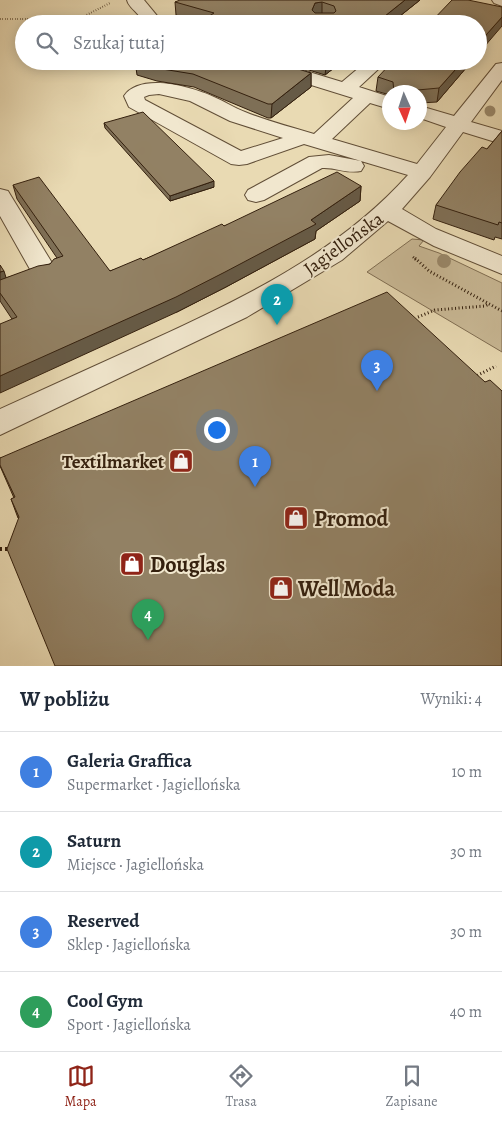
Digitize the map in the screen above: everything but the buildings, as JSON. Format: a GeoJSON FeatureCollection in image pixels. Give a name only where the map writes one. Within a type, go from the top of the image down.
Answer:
{"type":"FeatureCollection","features":[{"type":"Feature","properties":{"kind":"street"},"geometry":{"type":"LineString","coordinates":[[135,1],[146,15]]}},
{"type":"Feature","properties":{"kind":"street","name":"Jagiellońska"},"geometry":{"type":"LineString","coordinates":[[0,423],[238,310],[333,254],[388,210],[417,178],[502,68]]}},
{"type":"Feature","properties":{"kind":"street"},"geometry":{"type":"LineString","coordinates":[[283,70],[382,100]]}},
{"type":"Feature","properties":{"kind":"street"},"geometry":{"type":"LineString","coordinates":[[346,89],[368,70]]}},
{"type":"Feature","properties":{"kind":"street"},"geometry":{"type":"LineString","coordinates":[[368,96],[326,133],[310,140],[239,159],[136,104],[134,96],[146,89],[160,89],[189,95],[207,101],[229,114],[310,140],[417,178]]}},
{"type":"Feature","properties":{"kind":"street"},"geometry":{"type":"LineString","coordinates":[[427,114],[502,138]]}},
{"type":"Feature","properties":{"kind":"street"},"geometry":{"type":"LineString","coordinates":[[256,195],[317,162],[343,163],[417,178]]}},
{"type":"Feature","properties":{"kind":"street"},"geometry":{"type":"LineString","coordinates":[[0,196],[44,271]]}},
{"type":"Feature","properties":{"kind":"street"},"geometry":{"type":"LineString","coordinates":[[388,210],[398,218],[432,236],[502,266]]}},
{"type":"Feature","properties":{"kind":"path"},"geometry":{"type":"LineString","coordinates":[[85,15],[108,3],[135,1]]}},
{"type":"Feature","properties":{"kind":"path"},"geometry":{"type":"LineString","coordinates":[[0,19],[15,20]]}},
{"type":"Feature","properties":{"kind":"path"},"geometry":{"type":"LineString","coordinates":[[409,253],[429,271],[502,311]]}},
{"type":"Feature","properties":{"kind":"path"},"geometry":{"type":"LineString","coordinates":[[418,317],[436,310],[490,304]]}},
{"type":"Feature","properties":{"kind":"path"},"geometry":{"type":"LineString","coordinates":[[470,380],[496,366]]}},
{"type":"Feature","properties":{"kind":"path"},"geometry":{"type":"LineString","coordinates":[[0,549],[20,550]]}},
{"type":"Feature","properties":{"kind":"shaded area"},"geometry":{"type":"Polygon","coordinates":[[[412,239],[424,240],[419,246],[439,253],[502,283],[502,352],[367,272],[412,239]]]}},
{"type":"Feature","properties":{"kind":"place","name":"Saturn"},"geometry":{"type":"Point","coordinates":[277,325]}},
{"type":"Feature","properties":{"kind":"place","name":"Reserved"},"geometry":{"type":"Point","coordinates":[377,391]}},
{"type":"Feature","properties":{"kind":"place","name":"Textilmarket"},"geometry":{"type":"Point","coordinates":[181,461]}},
{"type":"Feature","properties":{"kind":"place","name":"Galeria Graffica"},"geometry":{"type":"Point","coordinates":[255,487]}},
{"type":"Feature","properties":{"kind":"place","name":"Promod"},"geometry":{"type":"Point","coordinates":[296,518]}},
{"type":"Feature","properties":{"kind":"place","name":"Douglas"},"geometry":{"type":"Point","coordinates":[132,564]}},
{"type":"Feature","properties":{"kind":"place","name":"Well Moda"},"geometry":{"type":"Point","coordinates":[281,588]}},
{"type":"Feature","properties":{"kind":"place","name":"Cool Gym"},"geometry":{"type":"Point","coordinates":[148,640]}}]}
